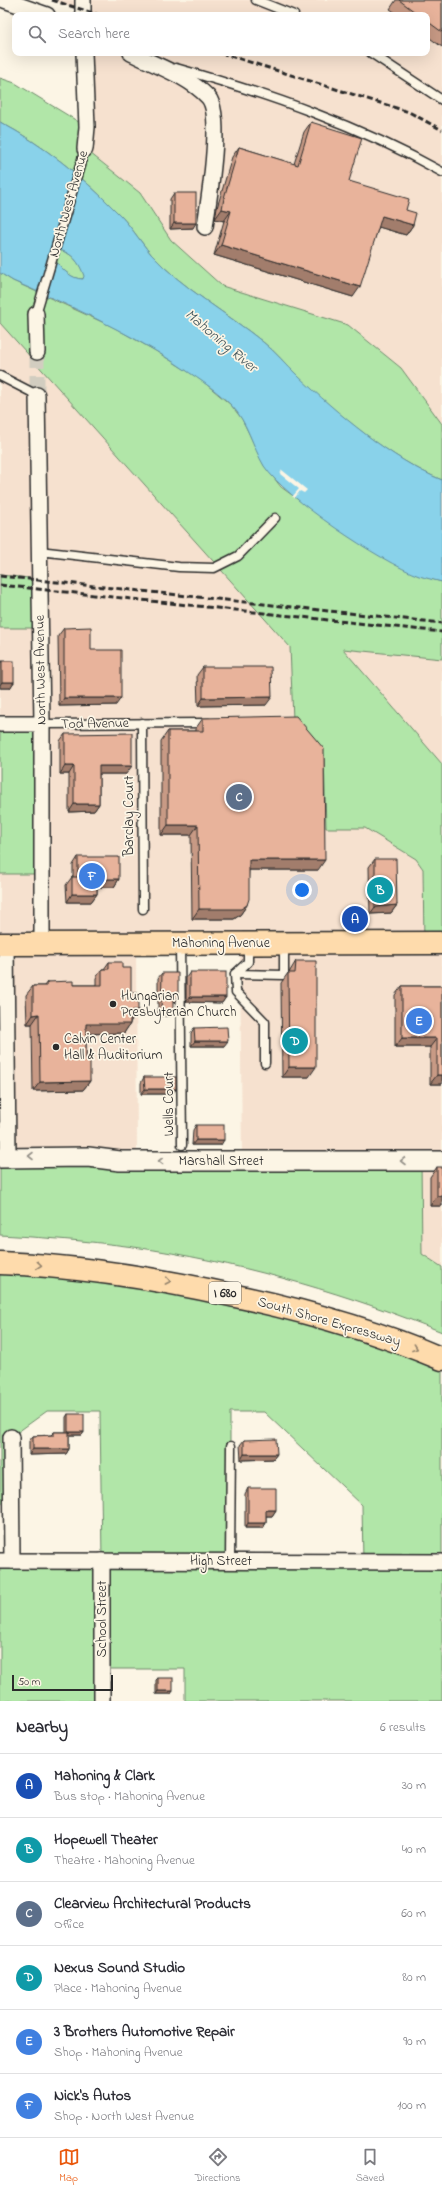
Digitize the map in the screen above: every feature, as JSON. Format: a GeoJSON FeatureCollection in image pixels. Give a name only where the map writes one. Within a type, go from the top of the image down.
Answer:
{"type":"FeatureCollection","features":[{"type":"Feature","properties":{"kind":"main road","name":"Mahoning Avenue"},"geometry":{"type":"LineString","coordinates":[[3,944],[442,943]]}},
{"type":"Feature","properties":{"kind":"main road","name":"South Shore Expressway"},"geometry":{"type":"LineString","coordinates":[[0,1263],[93,1270],[196,1287],[270,1303],[381,1335],[442,1359]]}},
{"type":"Feature","properties":{"kind":"street"},"geometry":{"type":"LineString","coordinates":[[4,0],[38,12]]}},
{"type":"Feature","properties":{"kind":"street"},"geometry":{"type":"LineString","coordinates":[[83,0],[83,12]]}},
{"type":"Feature","properties":{"kind":"street","name":"North West Avenue"},"geometry":{"type":"LineString","coordinates":[[84,56],[87,127],[85,149]]}},
{"type":"Feature","properties":{"kind":"street"},"geometry":{"type":"LineString","coordinates":[[138,56],[192,83],[210,99],[214,118],[214,164],[205,227]]}},
{"type":"Feature","properties":{"kind":"street","name":"North West Avenue"},"geometry":{"type":"LineString","coordinates":[[36,314],[37,352]]}},
{"type":"Feature","properties":{"kind":"street","name":"North West Avenue"},"geometry":{"type":"LineString","coordinates":[[37,395],[42,724],[42,944]]}},
{"type":"Feature","properties":{"kind":"street","name":"Tod Avenue"},"geometry":{"type":"LineString","coordinates":[[0,724],[42,724]]}},
{"type":"Feature","properties":{"kind":"street"},"geometry":{"type":"LineString","coordinates":[[3,944],[4,1157]]}},
{"type":"Feature","properties":{"kind":"street","name":"Marshall Street"},"geometry":{"type":"LineString","coordinates":[[4,1157],[88,1157],[120,1161],[442,1161]]}},
{"type":"Feature","properties":{"kind":"street"},"geometry":{"type":"LineString","coordinates":[[6,1561],[11,1437]]}},
{"type":"Feature","properties":{"kind":"street","name":"High Street"},"geometry":{"type":"LineString","coordinates":[[6,1561],[442,1562]]}},
{"type":"Feature","properties":{"kind":"street","name":"School Street"},"geometry":{"type":"LineString","coordinates":[[102,1561],[102,1701]]}},
{"type":"Feature","properties":{"kind":"lane"},"geometry":{"type":"LineString","coordinates":[[256,0],[286,12]]}},
{"type":"Feature","properties":{"kind":"lane"},"geometry":{"type":"LineString","coordinates":[[138,56],[229,83],[302,108],[364,132],[442,172]]}},
{"type":"Feature","properties":{"kind":"lane"},"geometry":{"type":"LineString","coordinates":[[376,56],[442,100]]}},
{"type":"Feature","properties":{"kind":"lane","name":"North West Avenue"},"geometry":{"type":"LineString","coordinates":[[36,314],[85,149]]}},
{"type":"Feature","properties":{"kind":"lane"},"geometry":{"type":"LineString","coordinates":[[0,376],[37,395]]}},
{"type":"Feature","properties":{"kind":"lane"},"geometry":{"type":"LineString","coordinates":[[39,551],[179,567],[214,568],[238,556],[274,518]]}},
{"type":"Feature","properties":{"kind":"lane","name":"Tod Avenue"},"geometry":{"type":"LineString","coordinates":[[42,724],[219,723]]}},
{"type":"Feature","properties":{"kind":"lane","name":"Barclay Court"},"geometry":{"type":"LineString","coordinates":[[142,724],[143,909]]}},
{"type":"Feature","properties":{"kind":"lane","name":"Wells Court"},"geometry":{"type":"LineString","coordinates":[[180,943],[182,1145]]}},
{"type":"Feature","properties":{"kind":"lane"},"geometry":{"type":"LineString","coordinates":[[248,943],[248,962],[236,974],[236,992],[265,1022],[265,1063]]}},
{"type":"Feature","properties":{"kind":"lane"},"geometry":{"type":"LineString","coordinates":[[236,974],[284,975],[284,943]]}},
{"type":"Feature","properties":{"kind":"lane"},"geometry":{"type":"LineString","coordinates":[[230,1561],[231,1446]]}},
{"type":"Feature","properties":{"kind":"shaded area"},"geometry":{"type":"Polygon","coordinates":[[[52,0],[442,0],[442,424],[401,368],[348,325],[222,286],[171,240],[140,193],[85,149],[84,56],[430,56],[430,12],[83,12],[83,10],[52,0]]]}},
{"type":"Feature","properties":{"kind":"shaded area"},"geometry":{"type":"Polygon","coordinates":[[[0,323],[290,647],[293,720],[324,755],[326,828],[365,828],[416,859],[423,869],[424,943],[442,943],[442,1267],[422,1254],[420,1161],[242,1161],[240,944],[136,944],[137,1161],[0,1158],[0,874],[42,874],[0,724],[0,628],[40,628],[0,575],[0,323]]]}},
{"type":"Feature","properties":{"kind":"shaded area"},"geometry":{"type":"Polygon","coordinates":[[[343,648],[442,659],[442,764],[349,656],[343,648]]]}},
{"type":"Feature","properties":{"kind":"green space"},"geometry":{"type":"Polygon","coordinates":[[[0,78],[15,83],[87,127],[85,149],[140,193],[171,240],[222,286],[348,325],[401,368],[442,424],[442,480],[404,461],[347,420],[297,376],[268,346],[191,290],[164,267],[151,254],[120,215],[89,185],[46,151],[0,122],[0,78]]]}},
{"type":"Feature","properties":{"kind":"green space"},"geometry":{"type":"Polygon","coordinates":[[[57,250],[67,253],[75,259],[85,276],[82,279],[78,279],[70,275],[55,260],[57,250]]]}},
{"type":"Feature","properties":{"kind":"green space"},"geometry":{"type":"Polygon","coordinates":[[[0,273],[13,281],[113,327],[154,350],[200,379],[231,405],[242,419],[264,465],[281,487],[343,532],[418,575],[442,582],[442,659],[343,649],[442,764],[442,943],[424,943],[423,869],[416,859],[365,828],[326,828],[324,755],[293,720],[290,647],[0,323],[0,273]]]}},
{"type":"Feature","properties":{"kind":"green space"},"geometry":{"type":"Polygon","coordinates":[[[0,575],[39,579],[40,628],[0,628],[0,575]]]}},
{"type":"Feature","properties":{"kind":"green space"},"geometry":{"type":"Polygon","coordinates":[[[0,724],[42,724],[42,874],[0,874],[0,724]]]}},
{"type":"Feature","properties":{"kind":"green space"},"geometry":{"type":"Polygon","coordinates":[[[0,1158],[421,1161],[422,1254],[442,1267],[442,1332],[336,1294],[227,1264],[135,1247],[38,1237],[0,1235],[0,1158]]]}},
{"type":"Feature","properties":{"kind":"green space"},"geometry":{"type":"Polygon","coordinates":[[[0,1263],[146,1277],[442,1359],[442,1701],[185,1701],[185,1669],[103,1669],[102,1701],[0,1701],[0,1561],[102,1561],[100,1411],[47,1411],[11,1437],[12,1502],[0,1503],[0,1263]],[[230,1412],[230,1561],[363,1562],[362,1505],[264,1412],[230,1412]]]}},
{"type":"Feature","properties":{"kind":"water","name":"Mahoning River"},"geometry":{"type":"Polygon","coordinates":[[[0,122],[46,151],[75,173],[120,215],[151,254],[164,267],[191,290],[268,346],[313,390],[348,420],[404,461],[442,480],[442,582],[419,576],[402,569],[335,528],[292,495],[264,466],[246,426],[237,412],[218,393],[204,382],[156,351],[116,329],[13,281],[0,273],[0,122]],[[57,250],[55,260],[71,275],[79,279],[83,279],[84,276],[75,259],[62,251],[57,250]]]}},
{"type":"Feature","properties":{"kind":"pier"},"geometry":{"type":"Polygon","coordinates":[[[282,470],[307,490],[304,493],[300,491],[294,499],[294,497],[292,497],[299,489],[280,474],[282,470]]]}},
{"type":"Feature","properties":{"kind":"building"},"geometry":{"type":"Polygon","coordinates":[[[399,0],[442,0],[442,32],[430,23],[430,12],[415,12],[399,0]]]}},
{"type":"Feature","properties":{"kind":"building"},"geometry":{"type":"Polygon","coordinates":[[[311,122],[362,138],[349,181],[409,199],[406,210],[416,213],[413,225],[382,216],[360,287],[221,245],[231,211],[222,209],[224,198],[239,147],[298,165],[311,122]]]}},
{"type":"Feature","properties":{"kind":"building"},"geometry":{"type":"Polygon","coordinates":[[[174,193],[196,193],[196,223],[174,223],[174,193]]]}},
{"type":"Feature","properties":{"kind":"building"},"geometry":{"type":"Polygon","coordinates":[[[91,627],[91,650],[121,650],[121,698],[64,698],[64,628],[91,627]]]}},
{"type":"Feature","properties":{"kind":"building"},"geometry":{"type":"Polygon","coordinates":[[[2,661],[14,661],[14,682],[2,682],[2,661]]]}},
{"type":"Feature","properties":{"kind":"building"},"geometry":{"type":"Polygon","coordinates":[[[203,667],[271,667],[272,697],[203,698],[203,667]]]}},
{"type":"Feature","properties":{"kind":"building"},"geometry":{"type":"Polygon","coordinates":[[[296,716],[324,749],[325,860],[249,860],[249,899],[247,905],[241,909],[199,909],[198,825],[168,825],[168,731],[203,731],[203,718],[296,716]]]}},
{"type":"Feature","properties":{"kind":"building"},"geometry":{"type":"Polygon","coordinates":[[[132,733],[132,766],[99,766],[99,804],[74,804],[74,766],[65,766],[65,734],[132,733]]]}},
{"type":"Feature","properties":{"kind":"building"},"geometry":{"type":"Polygon","coordinates":[[[78,857],[119,857],[119,879],[97,879],[97,894],[72,894],[72,877],[78,877],[78,857]]]}},
{"type":"Feature","properties":{"kind":"building"},"geometry":{"type":"Polygon","coordinates":[[[375,859],[396,859],[397,905],[375,907],[375,859]]]}},
{"type":"Feature","properties":{"kind":"building"},"geometry":{"type":"Polygon","coordinates":[[[296,961],[316,961],[316,1067],[289,1067],[288,973],[295,973],[296,961]]]}},
{"type":"Feature","properties":{"kind":"building"},"geometry":{"type":"Polygon","coordinates":[[[109,962],[122,962],[122,968],[131,968],[131,993],[138,993],[138,1010],[133,1010],[133,1018],[130,1018],[130,1024],[86,1024],[86,1061],[90,1061],[90,1081],[40,1082],[39,1014],[33,1015],[33,986],[47,986],[47,982],[73,981],[73,985],[102,985],[102,969],[109,969],[109,962]]]}},
{"type":"Feature","properties":{"kind":"building"},"geometry":{"type":"Polygon","coordinates":[[[190,972],[226,972],[226,997],[190,997],[190,972]]]}},
{"type":"Feature","properties":{"kind":"building"},"geometry":{"type":"Polygon","coordinates":[[[162,973],[178,973],[178,998],[173,998],[173,1011],[161,1012],[162,973]]]}},
{"type":"Feature","properties":{"kind":"building"},"geometry":{"type":"Polygon","coordinates":[[[402,986],[442,986],[442,1075],[437,1075],[437,1038],[402,1038],[402,986]]]}},
{"type":"Feature","properties":{"kind":"building"},"geometry":{"type":"Polygon","coordinates":[[[227,1027],[228,1041],[195,1041],[194,1028],[227,1027]]]}},
{"type":"Feature","properties":{"kind":"building"},"geometry":{"type":"Polygon","coordinates":[[[144,1077],[176,1077],[176,1089],[145,1089],[144,1077]]]}},
{"type":"Feature","properties":{"kind":"building"},"geometry":{"type":"Polygon","coordinates":[[[196,1125],[224,1125],[224,1140],[196,1140],[196,1125]]]}},
{"type":"Feature","properties":{"kind":"building"},"geometry":{"type":"Polygon","coordinates":[[[437,1167],[442,1167],[442,1196],[437,1196],[437,1167]]]}},
{"type":"Feature","properties":{"kind":"building"},"geometry":{"type":"Polygon","coordinates":[[[68,1414],[84,1414],[84,1432],[68,1432],[68,1414]]]}},
{"type":"Feature","properties":{"kind":"building"},"geometry":{"type":"Polygon","coordinates":[[[54,1432],[69,1432],[69,1449],[33,1449],[33,1436],[54,1435],[54,1432]]]}},
{"type":"Feature","properties":{"kind":"building"},"geometry":{"type":"Polygon","coordinates":[[[276,1439],[277,1454],[244,1454],[244,1440],[276,1439]]]}},
{"type":"Feature","properties":{"kind":"building"},"geometry":{"type":"Polygon","coordinates":[[[248,1488],[276,1488],[276,1510],[266,1510],[266,1523],[248,1523],[248,1488]]]}},
{"type":"Feature","properties":{"kind":"building"},"geometry":{"type":"Polygon","coordinates":[[[158,1678],[173,1678],[173,1691],[158,1691],[158,1678]]]}},
{"type":"Feature","properties":{"kind":"tunnel"},"geometry":{"type":"LineString","coordinates":[[37,352],[37,395]]}},
{"type":"Feature","properties":{"kind":"railway"},"geometry":{"type":"LineString","coordinates":[[52,0],[90,12]]}},
{"type":"Feature","properties":{"kind":"railway"},"geometry":{"type":"LineString","coordinates":[[231,56],[409,112],[442,130]]}},
{"type":"Feature","properties":{"kind":"railway"},"geometry":{"type":"LineString","coordinates":[[0,576],[442,623]]}},
{"type":"Feature","properties":{"kind":"railway"},"geometry":{"type":"LineString","coordinates":[[0,585],[442,632]]}},
{"type":"Feature","properties":{"kind":"place","name":"Clearview Architectural Products"},"geometry":{"type":"Point","coordinates":[239,797]}},
{"type":"Feature","properties":{"kind":"place","name":"Nick's Autos"},"geometry":{"type":"Point","coordinates":[92,876]}},
{"type":"Feature","properties":{"kind":"place","name":"Hopewell Theater"},"geometry":{"type":"Point","coordinates":[380,890]}},
{"type":"Feature","properties":{"kind":"place","name":"Mahoning & Clark"},"geometry":{"type":"Point","coordinates":[355,919]}},
{"type":"Feature","properties":{"kind":"place","name":"Hungarian Presbyterian Church"},"geometry":{"type":"Point","coordinates":[113,1004]}},
{"type":"Feature","properties":{"kind":"place","name":"3 Brothers Automotive Repair"},"geometry":{"type":"Point","coordinates":[419,1021]}},
{"type":"Feature","properties":{"kind":"place","name":"Nexus Sound Studio"},"geometry":{"type":"Point","coordinates":[295,1041]}},
{"type":"Feature","properties":{"kind":"place","name":"Calvin Center Hall & Auditorium"},"geometry":{"type":"Point","coordinates":[56,1047]}}]}
